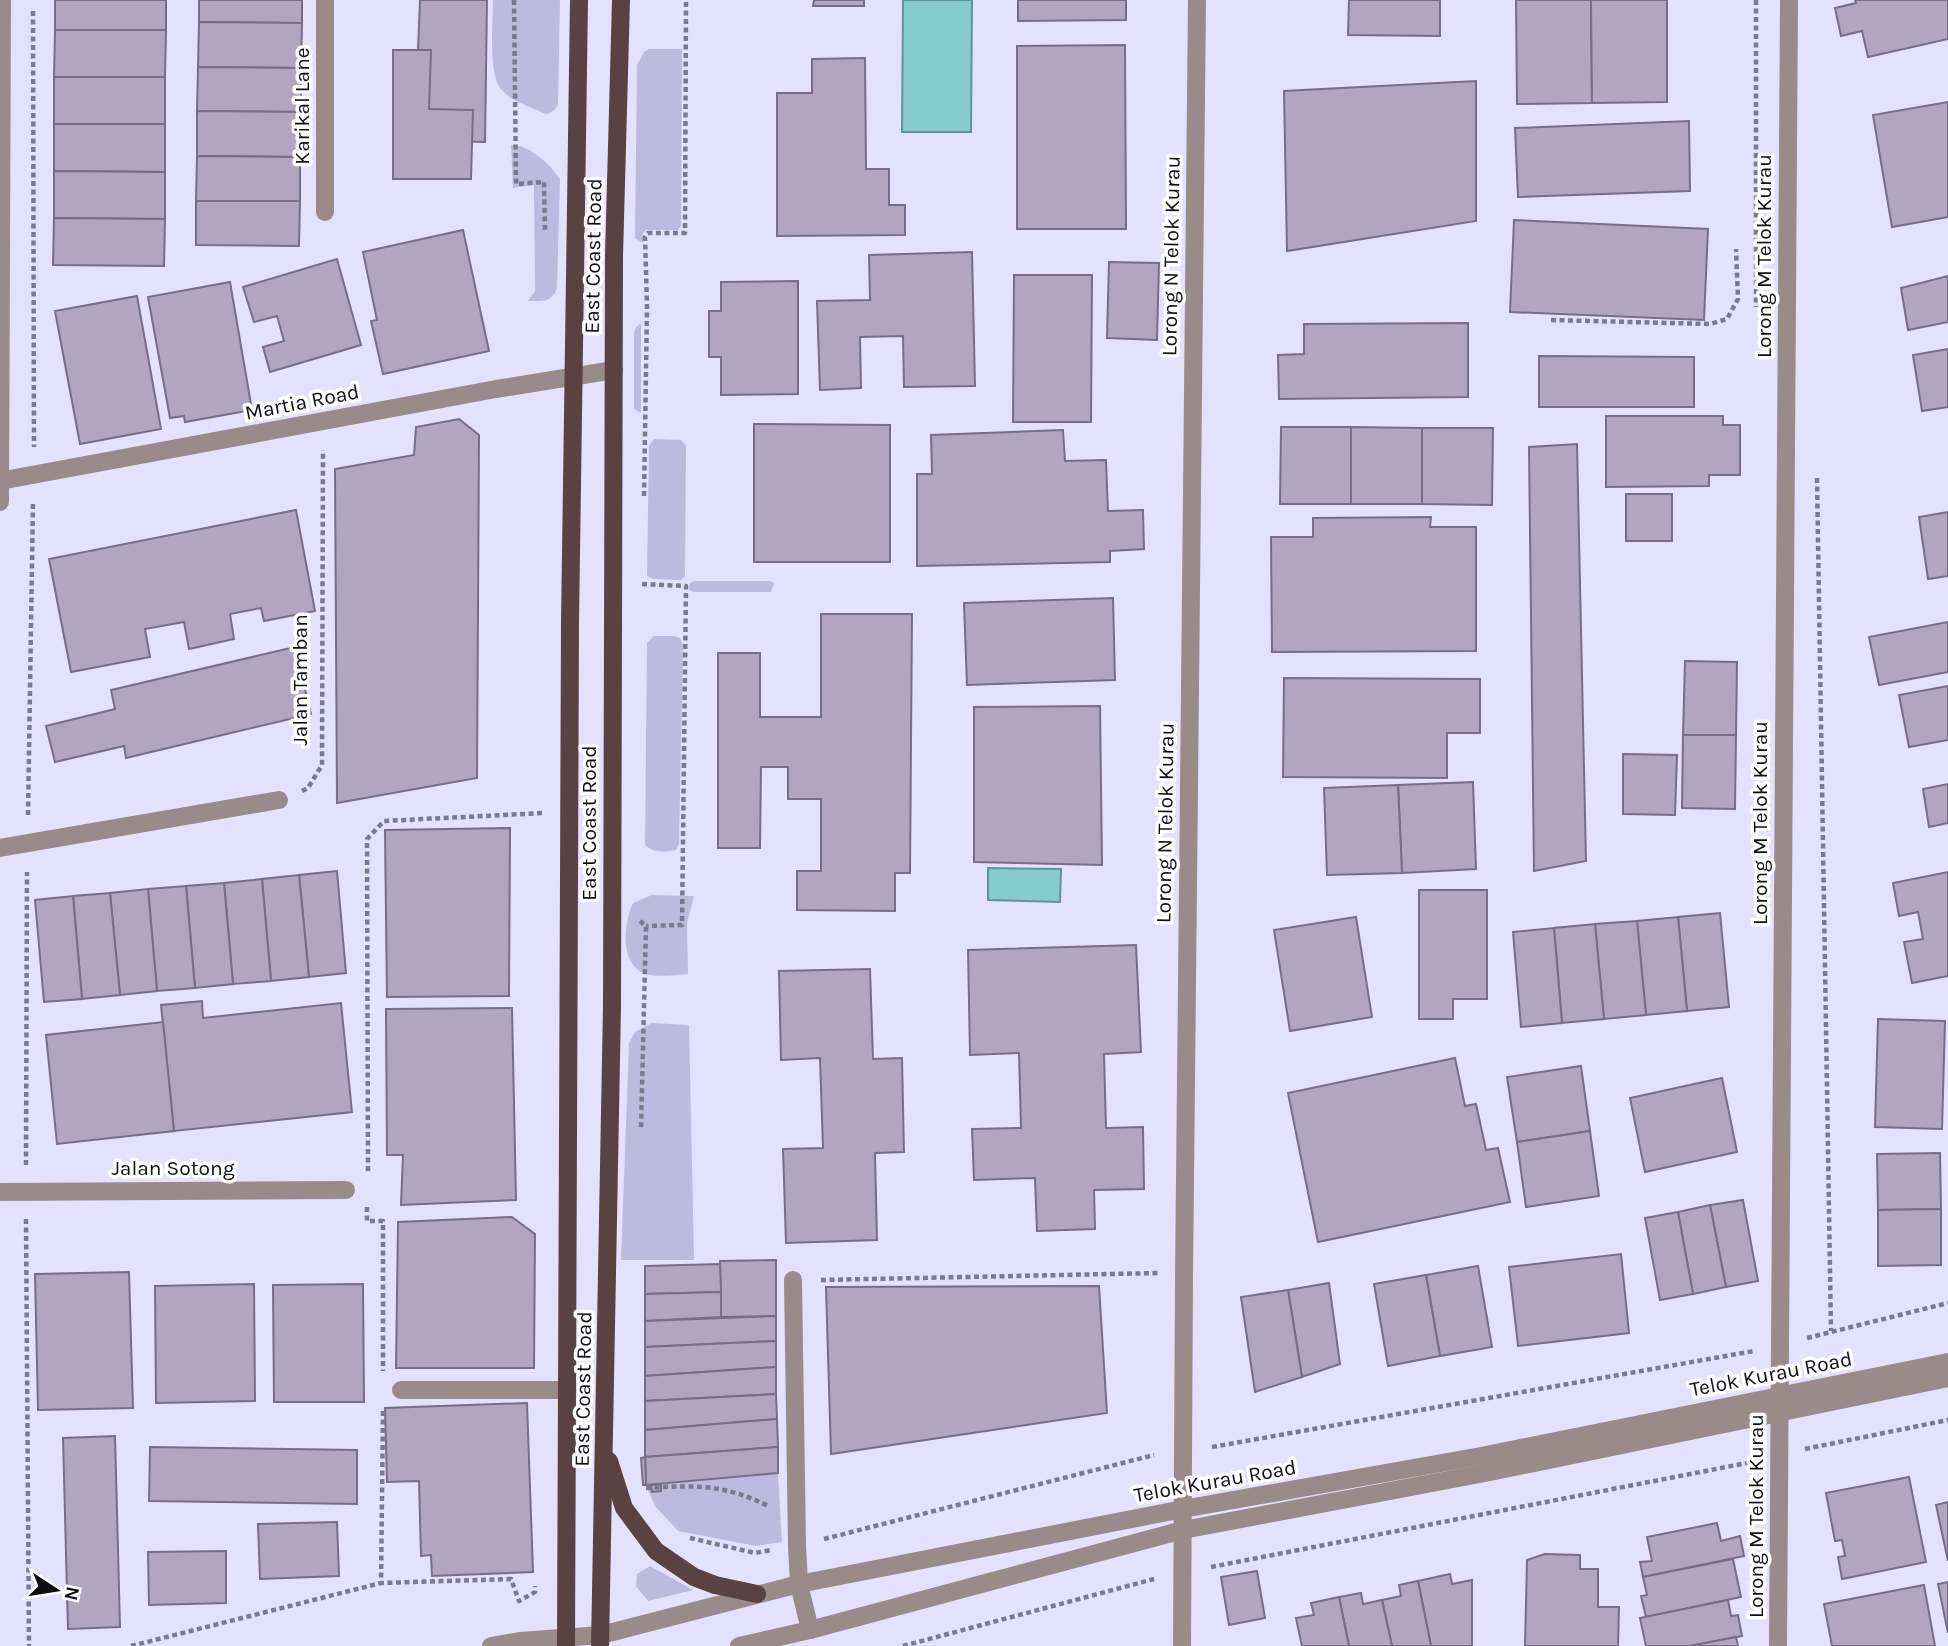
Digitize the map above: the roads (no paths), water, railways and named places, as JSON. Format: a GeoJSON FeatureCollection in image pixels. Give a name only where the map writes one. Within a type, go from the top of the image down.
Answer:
{"type":"FeatureCollection","features":[{"type":"Feature","properties":{"kind":"main road","name":"East Coast Road"},"geometry":{"type":"LineString","coordinates":[[566,1642],[569,811],[579,0]]}},
{"type":"Feature","properties":{"kind":"main road","name":"East Coast Road"},"geometry":{"type":"LineString","coordinates":[[600,1641],[612,957],[614,256],[621,0]]}},
{"type":"Feature","properties":{"kind":"main road"},"geometry":{"type":"LineString","coordinates":[[604,1444],[624,1508],[656,1551],[694,1577],[715,1585],[757,1594]]}},
{"type":"Feature","properties":{"kind":"street"},"geometry":{"type":"LineString","coordinates":[[0,502],[2,0]]}},
{"type":"Feature","properties":{"kind":"street","name":"Karikal Lane"},"geometry":{"type":"LineString","coordinates":[[325,0],[325,212]]}},
{"type":"Feature","properties":{"kind":"street","name":"Lorong N Telok Kurau"},"geometry":{"type":"LineString","coordinates":[[1182,1646],[1197,0]]}},
{"type":"Feature","properties":{"kind":"street","name":"Lorong M Telok Kurau"},"geometry":{"type":"LineString","coordinates":[[1778,1646],[1788,0]]}},
{"type":"Feature","properties":{"kind":"street","name":"Martia Road"},"geometry":{"type":"LineString","coordinates":[[0,481],[614,370]]}},
{"type":"Feature","properties":{"kind":"street"},"geometry":{"type":"LineString","coordinates":[[0,848],[279,800]]}},
{"type":"Feature","properties":{"kind":"street","name":"Jalan Sotong"},"geometry":{"type":"LineString","coordinates":[[0,1192],[346,1190]]}},
{"type":"Feature","properties":{"kind":"street"},"geometry":{"type":"LineString","coordinates":[[793,1280],[797,1546],[799,1584],[810,1630]]}},
{"type":"Feature","properties":{"kind":"street","name":"Telok Kurau Road"},"geometry":{"type":"LineString","coordinates":[[739,1646],[810,1630],[1183,1530],[1485,1473],[1779,1405],[1948,1362]]}},
{"type":"Feature","properties":{"kind":"street","name":"Telok Kurau Road"},"geometry":{"type":"LineString","coordinates":[[491,1646],[600,1641],[799,1584],[1183,1509],[1948,1378]]}},
{"type":"Feature","properties":{"kind":"street"},"geometry":{"type":"LineString","coordinates":[[401,1390],[568,1390]]}}]}
